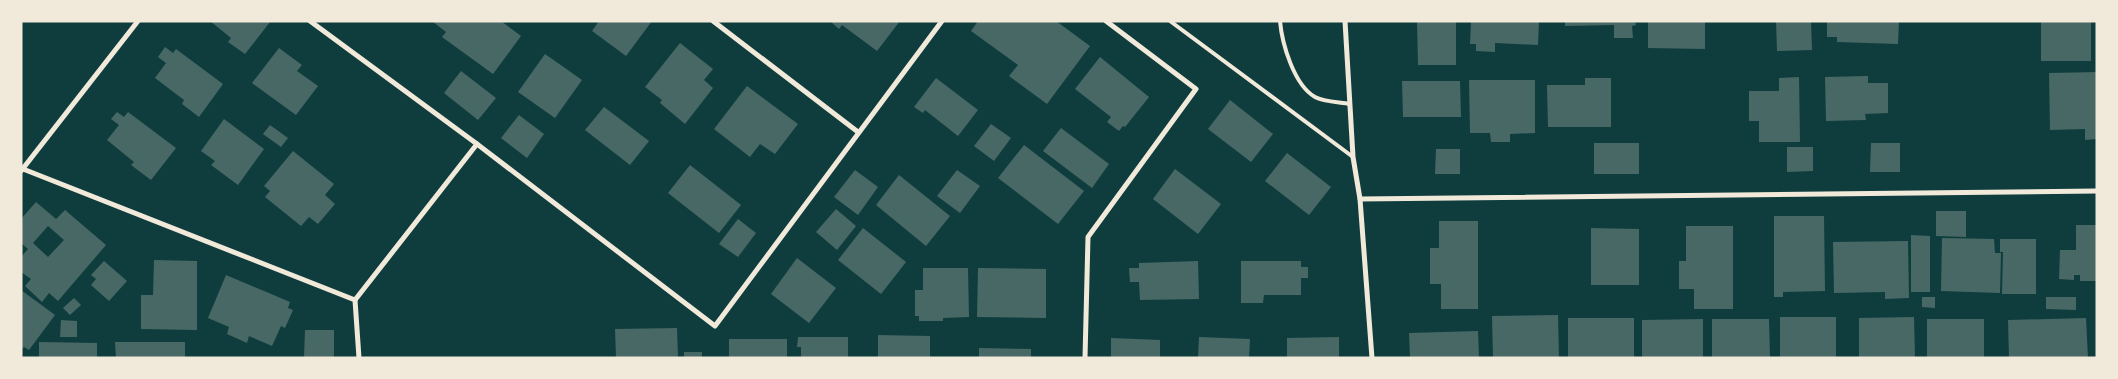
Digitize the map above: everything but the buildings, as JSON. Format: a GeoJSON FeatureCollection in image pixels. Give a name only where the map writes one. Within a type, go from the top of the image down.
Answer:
{"type":"FeatureCollection","features":[{"type":"Feature","properties":{"kind":"street"},"geometry":{"type":"LineString","coordinates":[[138,21],[22,170],[355,300]]}},
{"type":"Feature","properties":{"kind":"street"},"geometry":{"type":"LineString","coordinates":[[310,21],[477,144],[715,326],[942,21]]}},
{"type":"Feature","properties":{"kind":"street"},"geometry":{"type":"LineString","coordinates":[[713,21],[858,132]]}},
{"type":"Feature","properties":{"kind":"street"},"geometry":{"type":"LineString","coordinates":[[1085,358],[1088,237],[1196,90],[1106,21]]}},
{"type":"Feature","properties":{"kind":"street"},"geometry":{"type":"LineString","coordinates":[[1345,21],[1353,157],[1360,199],[1372,358]]}},
{"type":"Feature","properties":{"kind":"street"},"geometry":{"type":"LineString","coordinates":[[359,358],[355,300],[477,144]]}},
{"type":"Feature","properties":{"kind":"street"},"geometry":{"type":"LineString","coordinates":[[1360,199],[2097,191]]}},
{"type":"Feature","properties":{"kind":"lane"},"geometry":{"type":"LineString","coordinates":[[1170,21],[1353,157]]}},
{"type":"Feature","properties":{"kind":"lane"},"geometry":{"type":"LineString","coordinates":[[1280,21],[1282,43],[1296,77],[1315,98],[1350,104]]}}]}
